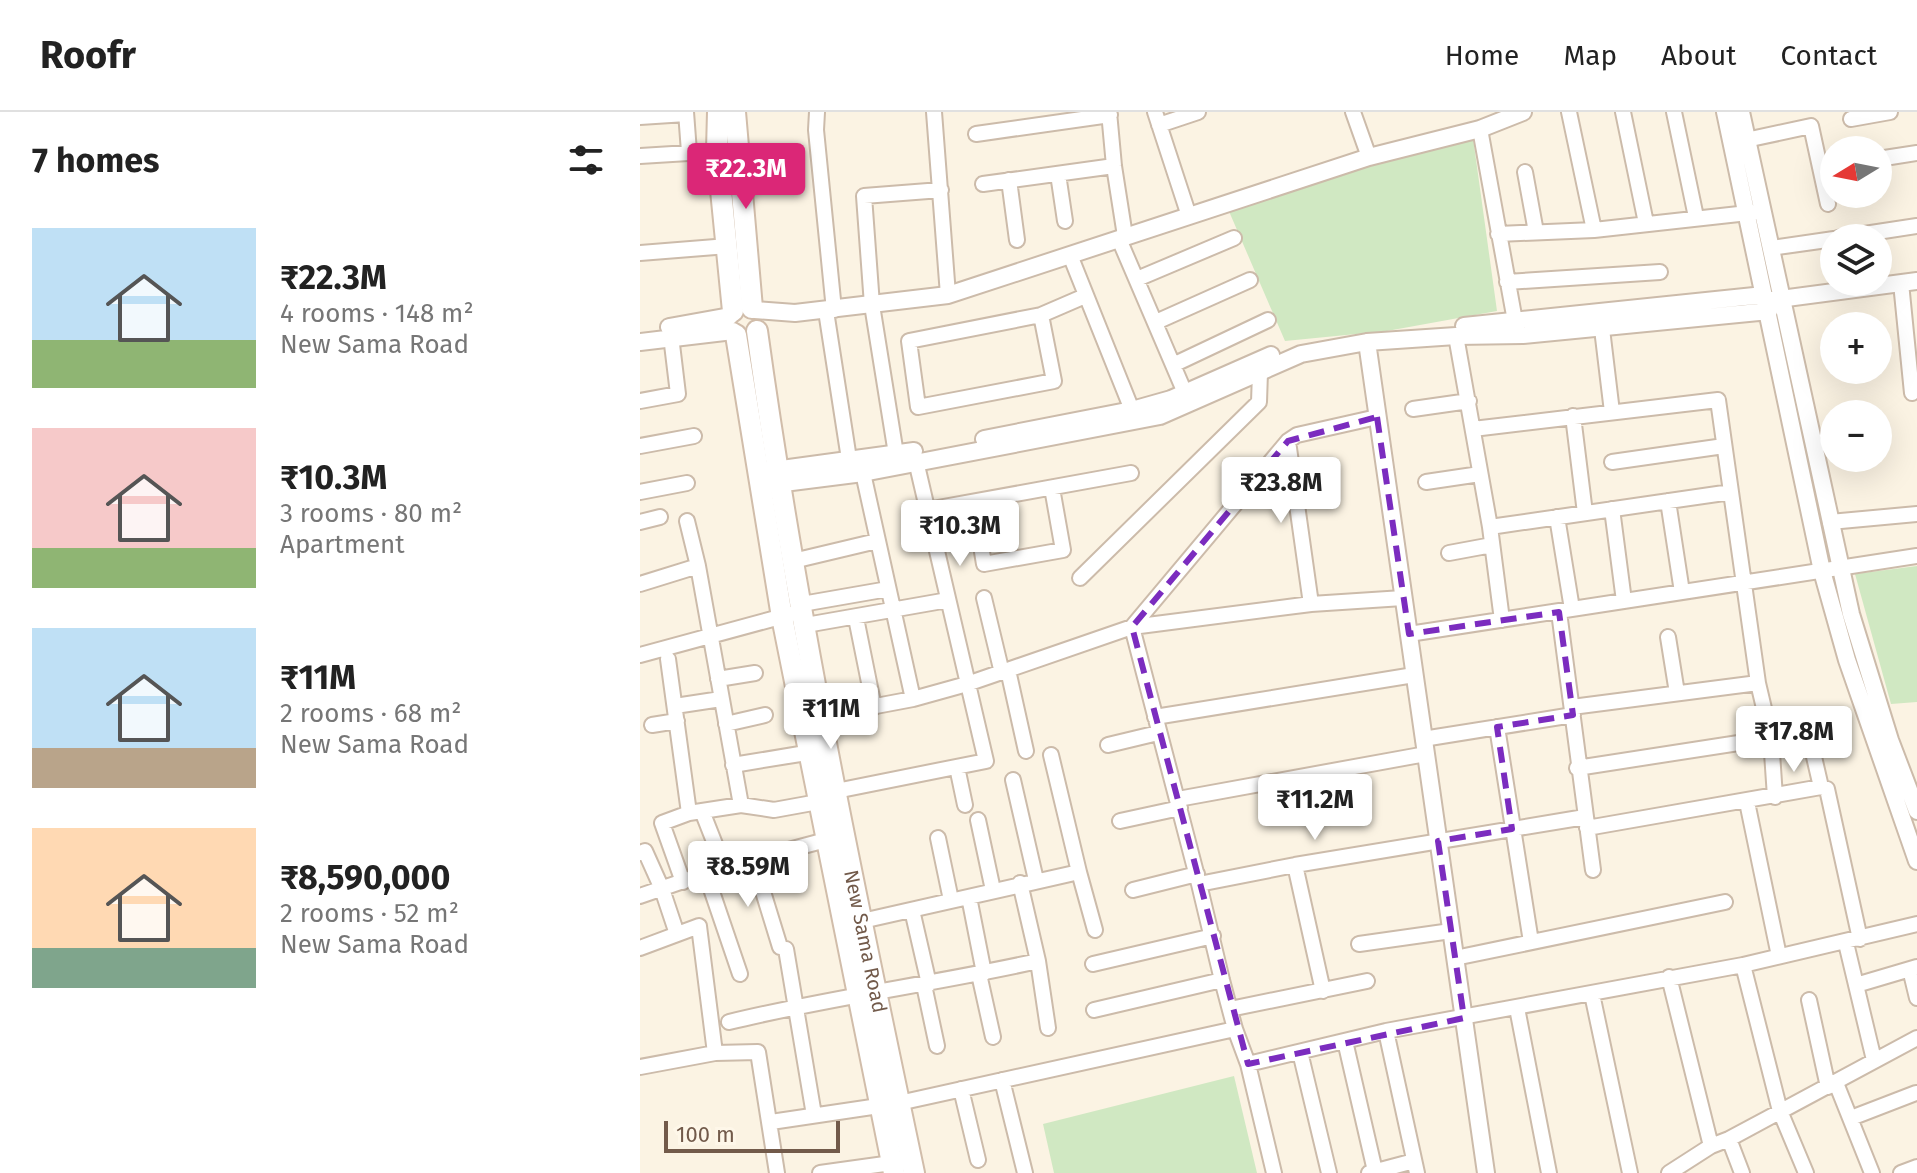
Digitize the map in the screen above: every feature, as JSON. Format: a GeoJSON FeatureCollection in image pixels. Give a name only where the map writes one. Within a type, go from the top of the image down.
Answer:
{"type":"FeatureCollection","features":[{"type":"Feature","properties":{"kind":"main road","name":"New Sama Road"},"geometry":{"type":"LineString","coordinates":[[718,112],[727,150],[782,617],[862,921],[878,1105],[903,1167]]}},
{"type":"Feature","properties":{"kind":"main road","name":"New Sama Road"},"geometry":{"type":"LineString","coordinates":[[735,112],[727,150],[728,246],[745,321]]}},
{"type":"Feature","properties":{"kind":"main road","name":"New Sama Road"},"geometry":{"type":"LineString","coordinates":[[768,478],[793,561],[823,716],[826,840],[899,1103],[903,1167]]}},
{"type":"Feature","properties":{"kind":"street"},"geometry":{"type":"LineString","coordinates":[[817,112],[830,310],[849,459]]}},
{"type":"Feature","properties":{"kind":"street"},"geometry":{"type":"LineString","coordinates":[[934,112],[948,295]]}},
{"type":"Feature","properties":{"kind":"street"},"geometry":{"type":"LineString","coordinates":[[1189,216],[1157,119],[1198,112]]}},
{"type":"Feature","properties":{"kind":"street"},"geometry":{"type":"LineString","coordinates":[[1353,112],[1369,157]]}},
{"type":"Feature","properties":{"kind":"street"},"geometry":{"type":"LineString","coordinates":[[640,342],[795,313],[948,295],[1369,157],[1480,129],[1523,112]]}},
{"type":"Feature","properties":{"kind":"street"},"geometry":{"type":"LineString","coordinates":[[1569,112],[1594,230]]}},
{"type":"Feature","properties":{"kind":"street"},"geometry":{"type":"LineString","coordinates":[[1623,112],[1646,223]]}},
{"type":"Feature","properties":{"kind":"street"},"geometry":{"type":"LineString","coordinates":[[1674,112],[1696,217]]}},
{"type":"Feature","properties":{"kind":"street"},"geometry":{"type":"LineString","coordinates":[[1725,112],[1755,212],[1771,248],[1770,302],[1830,522],[1851,614],[1917,811]]}},
{"type":"Feature","properties":{"kind":"street"},"geometry":{"type":"LineString","coordinates":[[1741,112],[1770,302],[1822,571],[1847,660],[1917,861]]}},
{"type":"Feature","properties":{"kind":"street"},"geometry":{"type":"LineString","coordinates":[[1851,119],[1890,112]]}},
{"type":"Feature","properties":{"kind":"street"},"geometry":{"type":"LineString","coordinates":[[640,117],[686,113],[689,152]]}},
{"type":"Feature","properties":{"kind":"street"},"geometry":{"type":"LineString","coordinates":[[976,134],[1109,114],[1122,238],[1185,393]]}},
{"type":"Feature","properties":{"kind":"street"},"geometry":{"type":"LineString","coordinates":[[1746,140],[1811,126],[1820,167]]}},
{"type":"Feature","properties":{"kind":"street"},"geometry":{"type":"LineString","coordinates":[[1480,129],[1515,321]]}},
{"type":"Feature","properties":{"kind":"street"},"geometry":{"type":"LineString","coordinates":[[640,156],[727,150]]}},
{"type":"Feature","properties":{"kind":"street"},"geometry":{"type":"LineString","coordinates":[[1892,157],[1917,153]]}},
{"type":"Feature","properties":{"kind":"street"},"geometry":{"type":"LineString","coordinates":[[983,184],[1114,166]]}},
{"type":"Feature","properties":{"kind":"street"},"geometry":{"type":"LineString","coordinates":[[1525,172],[1536,232]]}},
{"type":"Feature","properties":{"kind":"street"},"geometry":{"type":"LineString","coordinates":[[1058,174],[1065,221]]}},
{"type":"Feature","properties":{"kind":"street"},"geometry":{"type":"LineString","coordinates":[[1009,180],[1017,240]]}},
{"type":"Feature","properties":{"kind":"street"},"geometry":{"type":"LineString","coordinates":[[896,454],[872,305],[864,196],[941,190]]}},
{"type":"Feature","properties":{"kind":"street"},"geometry":{"type":"LineString","coordinates":[[1498,234],[1594,230],[1755,212]]}},
{"type":"Feature","properties":{"kind":"street"},"geometry":{"type":"LineString","coordinates":[[1892,230],[1917,226]]}},
{"type":"Feature","properties":{"kind":"street"},"geometry":{"type":"LineString","coordinates":[[1137,279],[1234,238]]}},
{"type":"Feature","properties":{"kind":"street"},"geometry":{"type":"LineString","coordinates":[[1771,248],[1820,240]]}},
{"type":"Feature","properties":{"kind":"street"},"geometry":{"type":"LineString","coordinates":[[640,253],[728,246]]}},
{"type":"Feature","properties":{"kind":"street"},"geometry":{"type":"LineString","coordinates":[[1070,255],[1132,410]]}},
{"type":"Feature","properties":{"kind":"street"},"geometry":{"type":"LineString","coordinates":[[1507,282],[1660,272]]}},
{"type":"Feature","properties":{"kind":"street"},"geometry":{"type":"LineString","coordinates":[[1156,322],[1250,280]]}},
{"type":"Feature","properties":{"kind":"street"},"geometry":{"type":"LineString","coordinates":[[768,478],[863,473],[1160,416],[1301,354],[1367,342],[1602,329],[1909,282],[1912,393]]}},
{"type":"Feature","properties":{"kind":"street"},"geometry":{"type":"LineString","coordinates":[[1041,315],[1054,381],[918,407],[909,341],[1041,315],[1085,296]]}},
{"type":"Feature","properties":{"kind":"street"},"geometry":{"type":"LineString","coordinates":[[768,478],[849,459],[896,454],[1132,410],[1185,393],[1295,345],[1515,321],[1770,302]]}},
{"type":"Feature","properties":{"kind":"street"},"geometry":{"type":"LineString","coordinates":[[1175,364],[1268,320]]}},
{"type":"Feature","properties":{"kind":"street"},"geometry":{"type":"LineString","coordinates":[[640,332],[745,321]]}},
{"type":"Feature","properties":{"kind":"street"},"geometry":{"type":"LineString","coordinates":[[1602,329],[1612,412]]}},
{"type":"Feature","properties":{"kind":"street"},"geometry":{"type":"LineString","coordinates":[[640,401],[678,394],[671,336]]}},
{"type":"Feature","properties":{"kind":"street"},"geometry":{"type":"LineString","coordinates":[[1456,336],[1490,527],[1502,620]]}},
{"type":"Feature","properties":{"kind":"street"},"geometry":{"type":"LineString","coordinates":[[1367,342],[1486,1173]]}},
{"type":"Feature","properties":{"kind":"street"},"geometry":{"type":"LineString","coordinates":[[1080,578],[1259,402],[1260,372]]}},
{"type":"Feature","properties":{"kind":"street"},"geometry":{"type":"LineString","coordinates":[[1473,429],[1718,400],[1758,683],[1771,738],[1775,797]]}},
{"type":"Feature","properties":{"kind":"street"},"geometry":{"type":"LineString","coordinates":[[1413,409],[1469,401]]}},
{"type":"Feature","properties":{"kind":"street"},"geometry":{"type":"LineString","coordinates":[[1573,416],[1585,513]]}},
{"type":"Feature","properties":{"kind":"street"},"geometry":{"type":"LineString","coordinates":[[1132,627],[1288,441],[1297,435],[1377,417]]}},
{"type":"Feature","properties":{"kind":"street"},"geometry":{"type":"LineString","coordinates":[[640,446],[694,436]]}},
{"type":"Feature","properties":{"kind":"street"},"geometry":{"type":"LineString","coordinates":[[1288,441],[1311,604]]}},
{"type":"Feature","properties":{"kind":"street"},"geometry":{"type":"LineString","coordinates":[[1612,462],[1724,446]]}},
{"type":"Feature","properties":{"kind":"street"},"geometry":{"type":"LineString","coordinates":[[683,882],[662,823],[696,812],[741,805],[774,810],[986,761],[916,461]]}},
{"type":"Feature","properties":{"kind":"street"},"geometry":{"type":"LineString","coordinates":[[863,473],[913,699]]}},
{"type":"Feature","properties":{"kind":"street"},"geometry":{"type":"LineString","coordinates":[[927,510],[1131,473]]}},
{"type":"Feature","properties":{"kind":"street"},"geometry":{"type":"LineString","coordinates":[[1426,482],[1480,474]]}},
{"type":"Feature","properties":{"kind":"street"},"geometry":{"type":"LineString","coordinates":[[640,492],[687,483]]}},
{"type":"Feature","properties":{"kind":"street"},"geometry":{"type":"LineString","coordinates":[[974,503],[984,564],[1063,550],[1052,488]]}},
{"type":"Feature","properties":{"kind":"street"},"geometry":{"type":"LineString","coordinates":[[1490,527],[1731,492]]}},
{"type":"Feature","properties":{"kind":"street"},"geometry":{"type":"LineString","coordinates":[[1668,501],[1682,592]]}},
{"type":"Feature","properties":{"kind":"street"},"geometry":{"type":"LineString","coordinates":[[1612,509],[1624,601]]}},
{"type":"Feature","properties":{"kind":"street"},"geometry":{"type":"LineString","coordinates":[[1830,522],[1917,514]]}},
{"type":"Feature","properties":{"kind":"street"},"geometry":{"type":"LineString","coordinates":[[640,522],[660,517]]}},
{"type":"Feature","properties":{"kind":"street"},"geometry":{"type":"LineString","coordinates":[[1557,517],[1577,768],[1593,870]]}},
{"type":"Feature","properties":{"kind":"street"},"geometry":{"type":"LineString","coordinates":[[687,521],[698,566],[741,805]]}},
{"type":"Feature","properties":{"kind":"street"},"geometry":{"type":"LineString","coordinates":[[793,561],[877,541]]}},
{"type":"Feature","properties":{"kind":"street"},"geometry":{"type":"LineString","coordinates":[[1449,553],[1492,545]]}},
{"type":"Feature","properties":{"kind":"street"},"geometry":{"type":"LineString","coordinates":[[1409,634],[1917,556]]}},
{"type":"Feature","properties":{"kind":"street"},"geometry":{"type":"LineString","coordinates":[[640,584],[698,566]]}},
{"type":"Feature","properties":{"kind":"street"},"geometry":{"type":"LineString","coordinates":[[640,655],[888,589]]}},
{"type":"Feature","properties":{"kind":"street"},"geometry":{"type":"LineString","coordinates":[[984,598],[1026,751]]}},
{"type":"Feature","properties":{"kind":"street"},"geometry":{"type":"LineString","coordinates":[[823,716],[913,699],[967,684],[1132,627],[1311,604],[1403,598]]}},
{"type":"Feature","properties":{"kind":"street"},"geometry":{"type":"LineString","coordinates":[[803,613],[856,618],[948,600]]}},
{"type":"Feature","properties":{"kind":"street"},"geometry":{"type":"LineString","coordinates":[[856,618],[874,707]]}},
{"type":"Feature","properties":{"kind":"street"},"geometry":{"type":"LineString","coordinates":[[1132,627],[1274,1173]]}},
{"type":"Feature","properties":{"kind":"street"},"geometry":{"type":"LineString","coordinates":[[1668,637],[1677,693]]}},
{"type":"Feature","properties":{"kind":"street"},"geometry":{"type":"LineString","coordinates":[[668,659],[696,812],[724,867]]}},
{"type":"Feature","properties":{"kind":"street"},"geometry":{"type":"LineString","coordinates":[[718,679],[755,673]]}},
{"type":"Feature","properties":{"kind":"street"},"geometry":{"type":"LineString","coordinates":[[1155,717],[1414,675]]}},
{"type":"Feature","properties":{"kind":"street"},"geometry":{"type":"LineString","coordinates":[[1120,821],[1179,803],[1424,747],[1497,727],[1677,693],[1758,683]]}},
{"type":"Feature","properties":{"kind":"street"},"geometry":{"type":"LineString","coordinates":[[652,725],[721,699]]}},
{"type":"Feature","properties":{"kind":"street"},"geometry":{"type":"LineString","coordinates":[[726,724],[765,715]]}},
{"type":"Feature","properties":{"kind":"street"},"geometry":{"type":"LineString","coordinates":[[1768,719],[1794,715],[1805,718],[1821,787]]}},
{"type":"Feature","properties":{"kind":"street"},"geometry":{"type":"LineString","coordinates":[[1497,727],[1531,942]]}},
{"type":"Feature","properties":{"kind":"street"},"geometry":{"type":"LineString","coordinates":[[1108,745],[1158,733]]}},
{"type":"Feature","properties":{"kind":"street"},"geometry":{"type":"LineString","coordinates":[[1577,768],[1771,738]]}},
{"type":"Feature","properties":{"kind":"street"},"geometry":{"type":"LineString","coordinates":[[733,765],[800,754]]}},
{"type":"Feature","properties":{"kind":"street"},"geometry":{"type":"LineString","coordinates":[[1051,755],[1095,930]]}},
{"type":"Feature","properties":{"kind":"street"},"geometry":{"type":"LineString","coordinates":[[957,767],[965,805]]}},
{"type":"Feature","properties":{"kind":"street"},"geometry":{"type":"LineString","coordinates":[[1013,780],[1036,880]]}},
{"type":"Feature","properties":{"kind":"street"},"geometry":{"type":"LineString","coordinates":[[1133,890],[1512,829],[1747,802],[1821,787],[1827,789],[1853,941],[1856,985],[1874,1060]]}},
{"type":"Feature","properties":{"kind":"street"},"geometry":{"type":"LineString","coordinates":[[1747,802],[1779,956]]}},
{"type":"Feature","properties":{"kind":"street"},"geometry":{"type":"LineString","coordinates":[[978,820],[993,890]]}},
{"type":"Feature","properties":{"kind":"street"},"geometry":{"type":"LineString","coordinates":[[938,838],[951,900]]}},
{"type":"Feature","properties":{"kind":"street"},"geometry":{"type":"LineString","coordinates":[[640,896],[724,867],[826,840]]}},
{"type":"Feature","properties":{"kind":"street"},"geometry":{"type":"LineString","coordinates":[[640,853],[645,851],[677,934]]}},
{"type":"Feature","properties":{"kind":"street"},"geometry":{"type":"LineString","coordinates":[[753,859],[783,948],[797,1006],[814,1115]]}},
{"type":"Feature","properties":{"kind":"street"},"geometry":{"type":"LineString","coordinates":[[1295,865],[1323,991]]}},
{"type":"Feature","properties":{"kind":"street"},"geometry":{"type":"LineString","coordinates":[[862,921],[1079,872]]}},
{"type":"Feature","properties":{"kind":"street"},"geometry":{"type":"LineString","coordinates":[[706,874],[740,974]]}},
{"type":"Feature","properties":{"kind":"street"},"geometry":{"type":"LineString","coordinates":[[1020,883],[1038,961],[1048,1028]]}},
{"type":"Feature","properties":{"kind":"street"},"geometry":{"type":"LineString","coordinates":[[969,897],[993,1037]]}},
{"type":"Feature","properties":{"kind":"street"},"geometry":{"type":"LineString","coordinates":[[1455,958],[1725,902]]}},
{"type":"Feature","properties":{"kind":"street"},"geometry":{"type":"LineString","coordinates":[[912,910],[937,1046]]}},
{"type":"Feature","properties":{"kind":"street"},"geometry":{"type":"LineString","coordinates":[[1248,1064],[1386,1031],[1743,965],[1917,924]]}},
{"type":"Feature","properties":{"kind":"street"},"geometry":{"type":"LineString","coordinates":[[640,948],[699,926],[715,1053]]}},
{"type":"Feature","properties":{"kind":"street"},"geometry":{"type":"LineString","coordinates":[[1359,944],[1451,931]]}},
{"type":"Feature","properties":{"kind":"street"},"geometry":{"type":"LineString","coordinates":[[1093,964],[1213,936]]}},
{"type":"Feature","properties":{"kind":"street"},"geometry":{"type":"LineString","coordinates":[[729,1022],[797,1006],[1038,961]]}},
{"type":"Feature","properties":{"kind":"street"},"geometry":{"type":"LineString","coordinates":[[1743,965],[1780,1111],[1806,1173]]}},
{"type":"Feature","properties":{"kind":"street"},"geometry":{"type":"LineString","coordinates":[[1856,985],[1913,968],[1917,998]]}},
{"type":"Feature","properties":{"kind":"street"},"geometry":{"type":"LineString","coordinates":[[1669,977],[1711,1146]]}},
{"type":"Feature","properties":{"kind":"street"},"geometry":{"type":"LineString","coordinates":[[1094,1010],[1222,980]]}},
{"type":"Feature","properties":{"kind":"street"},"geometry":{"type":"LineString","coordinates":[[1230,1009],[1367,981]]}},
{"type":"Feature","properties":{"kind":"street"},"geometry":{"type":"LineString","coordinates":[[1592,994],[1630,1173]]}},
{"type":"Feature","properties":{"kind":"street"},"geometry":{"type":"LineString","coordinates":[[1809,1000],[1832,1085],[1851,1118],[1872,1173]]}},
{"type":"Feature","properties":{"kind":"street"},"geometry":{"type":"LineString","coordinates":[[1517,1008],[1549,1173]]}},
{"type":"Feature","properties":{"kind":"street"},"geometry":{"type":"LineString","coordinates":[[771,1122],[899,1103],[1235,1029]]}},
{"type":"Feature","properties":{"kind":"street"},"geometry":{"type":"LineString","coordinates":[[1345,1041],[1372,1172],[1415,1167],[1386,1031]]}},
{"type":"Feature","properties":{"kind":"street"},"geometry":{"type":"LineString","coordinates":[[1669,1173],[1711,1146],[1917,1038]]}},
{"type":"Feature","properties":{"kind":"street"},"geometry":{"type":"LineString","coordinates":[[640,1065],[715,1053],[758,1052],[777,1173]]}},
{"type":"Feature","properties":{"kind":"street"},"geometry":{"type":"LineString","coordinates":[[1300,1052],[1329,1173]]}},
{"type":"Feature","properties":{"kind":"street"},"geometry":{"type":"LineString","coordinates":[[1002,1080],[1025,1173]]}},
{"type":"Feature","properties":{"kind":"street"},"geometry":{"type":"LineString","coordinates":[[961,1089],[978,1160]]}},
{"type":"Feature","properties":{"kind":"street"},"geometry":{"type":"LineString","coordinates":[[1851,1118],[1916,1093]]}},
{"type":"Feature","properties":{"kind":"street"},"geometry":{"type":"LineString","coordinates":[[1729,1139],[1742,1173]]}},
{"type":"Feature","properties":{"kind":"street"},"geometry":{"type":"LineString","coordinates":[[820,1173],[903,1167]]}},
{"type":"Feature","properties":{"kind":"street"},"geometry":{"type":"LineString","coordinates":[[1901,1173],[1917,1167]]}},
{"type":"Feature","properties":{"kind":"highlighted area"},"geometry":{"type":"Polygon","coordinates":[[[1377,417],[1409,634],[1559,612],[1573,715],[1497,727],[1512,829],[1438,841],[1464,1018],[1248,1064],[1132,627],[1288,441],[1377,417]]]}},
{"type":"Feature","properties":{"kind":"green space"},"geometry":{"type":"Polygon","coordinates":[[[1473,138],[1497,311],[1387,331],[1285,341],[1228,209],[1349,170],[1473,138]]]}},
{"type":"Feature","properties":{"kind":"green space"},"geometry":{"type":"Polygon","coordinates":[[[1917,566],[1917,702],[1891,704],[1855,574],[1917,566]]]}},
{"type":"Feature","properties":{"kind":"green space"},"geometry":{"type":"Polygon","coordinates":[[[1234,1076],[1257,1173],[1054,1173],[1043,1124],[1234,1076]]]}}]}
